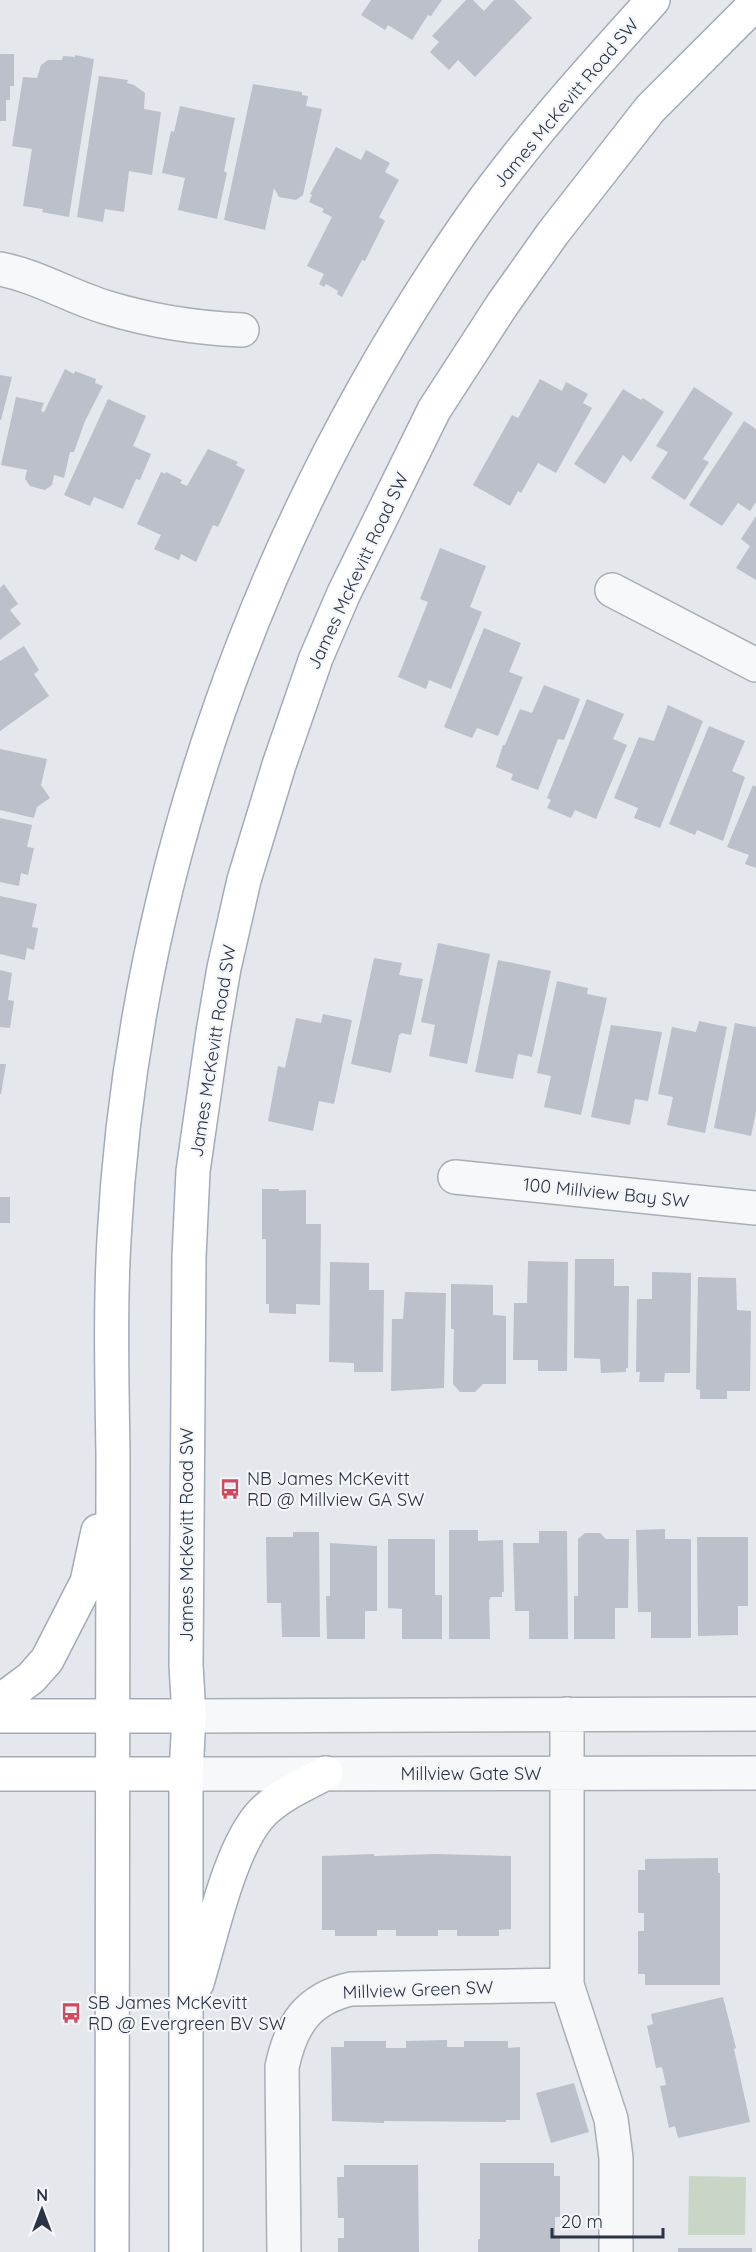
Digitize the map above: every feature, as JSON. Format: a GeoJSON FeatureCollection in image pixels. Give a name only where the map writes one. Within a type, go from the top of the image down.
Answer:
{"type":"FeatureCollection","features":[{"type":"Feature","properties":{"kind":"main road","name":"James McKevitt Road SW"},"geometry":{"type":"LineString","coordinates":[[112,2252],[113,1456],[111,1337],[114,1239],[134,1044],[154,940],[192,792],[248,630],[332,445],[393,338],[465,227],[541,127],[653,0]]}},
{"type":"Feature","properties":{"kind":"main road","name":"James McKevitt Road SW"},"geometry":{"type":"LineString","coordinates":[[186,2252],[189,1257],[193,1171],[213,1032],[224,968],[244,880],[279,765],[316,658],[344,593],[434,410],[502,305],[553,233],[650,110],[756,3]]}},
{"type":"Feature","properties":{"kind":"main road"},"geometry":{"type":"LineString","coordinates":[[0,1701],[31,1678],[47,1660],[87,1582],[113,1456]]}},
{"type":"Feature","properties":{"kind":"main road"},"geometry":{"type":"LineString","coordinates":[[0,1716],[189,1716]]}},
{"type":"Feature","properties":{"kind":"main road"},"geometry":{"type":"LineString","coordinates":[[186,2016],[234,1863],[251,1827],[275,1801],[326,1773]]}},
{"type":"Feature","properties":{"kind":"main road"},"geometry":{"type":"LineString","coordinates":[[0,1774],[186,1774]]}},
{"type":"Feature","properties":{"kind":"street"},"geometry":{"type":"LineString","coordinates":[[0,268],[51,285],[103,307],[198,328],[242,330]]}},
{"type":"Feature","properties":{"kind":"street"},"geometry":{"type":"LineString","coordinates":[[612,590],[756,665]]}},
{"type":"Feature","properties":{"kind":"street","name":"100 Millview Bay SW"},"geometry":{"type":"LineString","coordinates":[[455,1177],[756,1208]]}},
{"type":"Feature","properties":{"kind":"street"},"geometry":{"type":"LineString","coordinates":[[567,1714],[567,1985],[611,2119],[616,2158],[616,2252]]}},
{"type":"Feature","properties":{"kind":"street"},"geometry":{"type":"LineString","coordinates":[[189,1716],[756,1714]]}},
{"type":"Feature","properties":{"kind":"street","name":"Millview Gate SW"},"geometry":{"type":"LineString","coordinates":[[186,1774],[756,1773]]}},
{"type":"Feature","properties":{"kind":"street","name":"Millview Green SW"},"geometry":{"type":"LineString","coordinates":[[284,2252],[282,2067],[287,2045],[296,2024],[313,2004],[334,1993],[351,1989],[567,1985]]}},
{"type":"Feature","properties":{"kind":"green space"},"geometry":{"type":"Polygon","coordinates":[[[689,2176],[746,2177],[745,2235],[688,2235],[689,2176]]]}},
{"type":"Feature","properties":{"kind":"building"},"geometry":{"type":"Polygon","coordinates":[[[371,0],[442,0],[431,16],[428,15],[412,40],[388,25],[385,30],[361,15],[371,0]]]}},
{"type":"Feature","properties":{"kind":"building"},"geometry":{"type":"Polygon","coordinates":[[[466,0],[473,0],[484,11],[494,0],[514,0],[532,18],[475,77],[458,60],[449,70],[430,52],[439,42],[432,36],[466,0]]]}},
{"type":"Feature","properties":{"kind":"building"},"geometry":{"type":"Polygon","coordinates":[[[0,54],[14,54],[14,86],[10,86],[10,100],[6,100],[6,121],[0,121],[0,54]]]}},
{"type":"Feature","properties":{"kind":"building"},"geometry":{"type":"Polygon","coordinates":[[[75,55],[94,59],[69,217],[23,206],[32,149],[12,146],[23,77],[37,78],[41,65],[48,60],[62,60],[63,56],[75,57],[75,55]]]}},
{"type":"Feature","properties":{"kind":"building"},"geometry":{"type":"Polygon","coordinates":[[[99,76],[128,80],[127,83],[145,93],[144,109],[161,112],[152,175],[129,171],[124,212],[105,209],[103,222],[77,217],[99,76]]]}},
{"type":"Feature","properties":{"kind":"building"},"geometry":{"type":"Polygon","coordinates":[[[253,84],[302,92],[302,95],[308,96],[306,106],[322,109],[303,195],[296,200],[279,197],[274,188],[265,230],[224,220],[253,84]]]}},
{"type":"Feature","properties":{"kind":"building"},"geometry":{"type":"Polygon","coordinates":[[[180,106],[235,118],[217,219],[178,210],[185,178],[162,173],[171,131],[174,132],[180,106]]]}},
{"type":"Feature","properties":{"kind":"building"},"geometry":{"type":"Polygon","coordinates":[[[336,147],[361,160],[366,150],[390,163],[385,172],[399,180],[379,217],[385,221],[365,261],[362,260],[342,297],[337,294],[338,291],[326,284],[324,287],[319,284],[324,274],[307,266],[332,217],[322,212],[324,209],[309,202],[312,195],[310,194],[336,147]]]}},
{"type":"Feature","properties":{"kind":"building"},"geometry":{"type":"Polygon","coordinates":[[[65,369],[74,374],[75,371],[96,379],[95,383],[103,386],[85,421],[74,452],[70,452],[64,478],[54,475],[52,485],[45,490],[30,486],[25,479],[27,470],[1,465],[16,397],[44,403],[41,411],[44,412],[65,369]]]}},
{"type":"Feature","properties":{"kind":"building"},"geometry":{"type":"Polygon","coordinates":[[[0,375],[12,377],[1,420],[0,420],[0,375]]]}},
{"type":"Feature","properties":{"kind":"building"},"geometry":{"type":"Polygon","coordinates":[[[540,379],[562,391],[566,382],[588,394],[583,403],[592,408],[556,473],[538,463],[521,493],[518,491],[510,506],[473,485],[512,415],[518,418],[540,379]]]}},
{"type":"Feature","properties":{"kind":"building"},"geometry":{"type":"Polygon","coordinates":[[[694,387],[733,413],[703,459],[709,462],[685,500],[651,478],[668,452],[656,446],[694,387]]]}},
{"type":"Feature","properties":{"kind":"building"},"geometry":{"type":"Polygon","coordinates":[[[623,389],[641,400],[643,398],[664,412],[631,462],[623,455],[605,484],[574,464],[623,389]]]}},
{"type":"Feature","properties":{"kind":"building"},"geometry":{"type":"Polygon","coordinates":[[[108,399],[146,416],[133,446],[151,454],[140,480],[136,479],[123,509],[94,497],[90,506],[64,495],[108,399]]]}},
{"type":"Feature","properties":{"kind":"building"},"geometry":{"type":"Polygon","coordinates":[[[744,421],[756,429],[756,502],[750,511],[738,503],[722,526],[689,505],[744,421]]]}},
{"type":"Feature","properties":{"kind":"building"},"geometry":{"type":"Polygon","coordinates":[[[208,449],[238,462],[236,465],[245,470],[218,527],[213,525],[196,562],[181,554],[179,560],[154,549],[161,535],[137,524],[161,472],[182,480],[180,483],[187,486],[208,449]]]}},
{"type":"Feature","properties":{"kind":"building"},"geometry":{"type":"Polygon","coordinates":[[[756,516],[756,580],[736,568],[750,546],[741,539],[756,516]]]}},
{"type":"Feature","properties":{"kind":"building"},"geometry":{"type":"Polygon","coordinates":[[[440,548],[486,566],[470,607],[482,612],[451,689],[429,680],[426,689],[398,677],[428,602],[420,599],[440,548]]]}},
{"type":"Feature","properties":{"kind":"building"},"geometry":{"type":"Polygon","coordinates":[[[4,584],[18,604],[10,610],[21,624],[0,640],[0,588],[4,584]]]}},
{"type":"Feature","properties":{"kind":"building"},"geometry":{"type":"Polygon","coordinates":[[[484,628],[521,643],[509,672],[523,677],[498,736],[477,728],[472,738],[444,727],[484,628]]]}},
{"type":"Feature","properties":{"kind":"building"},"geometry":{"type":"Polygon","coordinates":[[[24,646],[39,670],[34,674],[49,696],[0,731],[0,661],[24,646]]]}},
{"type":"Feature","properties":{"kind":"building"},"geometry":{"type":"Polygon","coordinates":[[[544,685],[580,699],[564,740],[558,739],[538,790],[511,780],[513,774],[496,767],[503,745],[505,745],[520,709],[532,713],[544,685]]]}},
{"type":"Feature","properties":{"kind":"building"},"geometry":{"type":"Polygon","coordinates":[[[587,699],[624,714],[613,739],[627,745],[596,819],[575,810],[571,818],[547,808],[551,800],[547,798],[587,699]]]}},
{"type":"Feature","properties":{"kind":"building"},"geometry":{"type":"Polygon","coordinates":[[[668,705],[703,721],[660,828],[634,818],[638,808],[614,798],[639,737],[654,741],[668,705]]]}},
{"type":"Feature","properties":{"kind":"building"},"geometry":{"type":"Polygon","coordinates":[[[709,726],[745,741],[732,771],[745,777],[723,841],[697,830],[695,835],[669,824],[709,726]]]}},
{"type":"Feature","properties":{"kind":"building"},"geometry":{"type":"Polygon","coordinates":[[[0,749],[47,759],[41,785],[50,798],[37,807],[34,818],[0,810],[0,749]]]}},
{"type":"Feature","properties":{"kind":"building"},"geometry":{"type":"Polygon","coordinates":[[[753,785],[756,787],[756,868],[745,864],[749,855],[727,847],[753,785]]]}},
{"type":"Feature","properties":{"kind":"building"},"geometry":{"type":"Polygon","coordinates":[[[0,818],[32,825],[27,847],[34,848],[28,875],[21,873],[19,886],[0,882],[0,818]]]}},
{"type":"Feature","properties":{"kind":"building"},"geometry":{"type":"Polygon","coordinates":[[[0,896],[37,904],[32,927],[38,928],[34,950],[27,948],[25,960],[0,954],[0,896]]]}},
{"type":"Feature","properties":{"kind":"building"},"geometry":{"type":"Polygon","coordinates":[[[438,943],[490,954],[467,1064],[429,1056],[435,1025],[421,1022],[438,943]]]}},
{"type":"Feature","properties":{"kind":"building"},"geometry":{"type":"Polygon","coordinates":[[[374,958],[402,963],[399,975],[423,979],[411,1035],[402,1033],[399,1035],[391,1073],[351,1064],[374,958]]]}},
{"type":"Feature","properties":{"kind":"building"},"geometry":{"type":"Polygon","coordinates":[[[498,960],[551,971],[532,1057],[518,1054],[513,1079],[475,1072],[498,960]]]}},
{"type":"Feature","properties":{"kind":"building"},"geometry":{"type":"Polygon","coordinates":[[[0,970],[12,973],[8,1000],[14,1001],[10,1028],[0,1027],[0,970]]]}},
{"type":"Feature","properties":{"kind":"building"},"geometry":{"type":"Polygon","coordinates":[[[557,981],[588,988],[587,994],[607,998],[581,1115],[544,1107],[551,1076],[537,1073],[557,981]]]}},
{"type":"Feature","properties":{"kind":"building"},"geometry":{"type":"Polygon","coordinates":[[[323,1014],[352,1020],[334,1104],[319,1101],[313,1131],[268,1121],[278,1066],[285,1068],[296,1018],[321,1023],[323,1014]]]}},
{"type":"Feature","properties":{"kind":"building"},"geometry":{"type":"Polygon","coordinates":[[[699,1021],[727,1027],[705,1133],[667,1125],[673,1097],[658,1094],[672,1027],[696,1032],[699,1021]]]}},
{"type":"Feature","properties":{"kind":"building"},"geometry":{"type":"Polygon","coordinates":[[[735,1023],[756,1027],[756,1112],[751,1136],[714,1128],[735,1023]]]}},
{"type":"Feature","properties":{"kind":"building"},"geometry":{"type":"Polygon","coordinates":[[[611,1025],[662,1032],[648,1101],[635,1099],[630,1125],[591,1117],[611,1025]]]}},
{"type":"Feature","properties":{"kind":"building"},"geometry":{"type":"Polygon","coordinates":[[[0,1064],[6,1064],[1,1094],[0,1094],[0,1064]]]}},
{"type":"Feature","properties":{"kind":"building"},"geometry":{"type":"Polygon","coordinates":[[[262,1189],[306,1190],[306,1224],[321,1224],[320,1305],[296,1304],[296,1314],[269,1313],[269,1304],[266,1304],[266,1239],[262,1239],[262,1189]]]}},
{"type":"Feature","properties":{"kind":"building"},"geometry":{"type":"Polygon","coordinates":[[[0,1197],[10,1197],[10,1223],[0,1223],[0,1197]]]}},
{"type":"Feature","properties":{"kind":"building"},"geometry":{"type":"Polygon","coordinates":[[[575,1259],[614,1259],[614,1286],[629,1286],[628,1368],[626,1372],[601,1373],[600,1359],[574,1358],[575,1259]]]}},
{"type":"Feature","properties":{"kind":"building"},"geometry":{"type":"Polygon","coordinates":[[[528,1261],[568,1262],[567,1371],[538,1371],[538,1360],[513,1360],[514,1303],[527,1303],[528,1261]]]}},
{"type":"Feature","properties":{"kind":"building"},"geometry":{"type":"Polygon","coordinates":[[[330,1262],[369,1263],[369,1290],[384,1290],[383,1372],[354,1372],[354,1363],[329,1362],[330,1262]]]}},
{"type":"Feature","properties":{"kind":"building"},"geometry":{"type":"Polygon","coordinates":[[[652,1272],[691,1273],[690,1373],[665,1373],[664,1382],[639,1382],[640,1372],[636,1372],[637,1299],[652,1299],[652,1272]]]}},
{"type":"Feature","properties":{"kind":"building"},"geometry":{"type":"Polygon","coordinates":[[[698,1277],[736,1278],[737,1310],[751,1311],[750,1391],[727,1391],[727,1399],[700,1399],[700,1390],[696,1389],[698,1277]]]}},
{"type":"Feature","properties":{"kind":"building"},"geometry":{"type":"Polygon","coordinates":[[[451,1284],[493,1285],[493,1315],[506,1316],[506,1384],[483,1384],[475,1392],[460,1392],[453,1384],[454,1329],[451,1329],[451,1284]]]}},
{"type":"Feature","properties":{"kind":"building"},"geometry":{"type":"Polygon","coordinates":[[[405,1292],[446,1293],[444,1388],[391,1391],[392,1319],[403,1319],[405,1292]]]}},
{"type":"Feature","properties":{"kind":"building"},"geometry":{"type":"Polygon","coordinates":[[[665,1529],[665,1539],[691,1539],[691,1638],[651,1638],[651,1612],[638,1612],[636,1530],[665,1529]]]}},
{"type":"Feature","properties":{"kind":"building"},"geometry":{"type":"Polygon","coordinates":[[[449,1530],[478,1530],[478,1541],[503,1540],[504,1592],[502,1592],[502,1597],[491,1597],[489,1600],[490,1639],[449,1639],[449,1530]]]}},
{"type":"Feature","properties":{"kind":"building"},"geometry":{"type":"Polygon","coordinates":[[[539,1531],[567,1531],[568,1639],[529,1639],[529,1611],[515,1611],[513,1543],[539,1543],[539,1531]]]}},
{"type":"Feature","properties":{"kind":"building"},"geometry":{"type":"Polygon","coordinates":[[[293,1532],[319,1532],[320,1637],[282,1637],[281,1603],[267,1603],[266,1537],[293,1537],[293,1532]]]}},
{"type":"Feature","properties":{"kind":"building"},"geometry":{"type":"Polygon","coordinates":[[[585,1533],[600,1533],[606,1539],[629,1539],[628,1608],[615,1608],[615,1639],[574,1639],[574,1596],[578,1596],[578,1539],[585,1533]]]}},
{"type":"Feature","properties":{"kind":"building"},"geometry":{"type":"Polygon","coordinates":[[[697,1537],[748,1537],[748,1606],[738,1606],[738,1635],[698,1636],[697,1537]]]}},
{"type":"Feature","properties":{"kind":"building"},"geometry":{"type":"Polygon","coordinates":[[[388,1539],[435,1539],[435,1595],[442,1595],[442,1639],[402,1639],[402,1609],[388,1608],[388,1539]]]}},
{"type":"Feature","properties":{"kind":"building"},"geometry":{"type":"Polygon","coordinates":[[[330,1543],[377,1546],[377,1611],[365,1611],[365,1639],[327,1639],[326,1596],[330,1596],[330,1543]]]}},
{"type":"Feature","properties":{"kind":"building"},"geometry":{"type":"Polygon","coordinates":[[[374,1854],[374,1856],[435,1854],[511,1856],[511,1929],[499,1930],[499,1936],[457,1936],[457,1930],[438,1930],[438,1936],[396,1936],[396,1930],[377,1930],[377,1936],[335,1936],[335,1930],[322,1930],[322,1856],[374,1854]]]}},
{"type":"Feature","properties":{"kind":"building"},"geometry":{"type":"Polygon","coordinates":[[[718,1858],[720,1985],[645,1985],[645,1974],[638,1974],[638,1931],[644,1931],[644,1913],[638,1913],[638,1870],[645,1870],[645,1859],[718,1858]]]}},
{"type":"Feature","properties":{"kind":"building"},"geometry":{"type":"Polygon","coordinates":[[[723,1997],[736,2048],[734,2049],[750,2122],[678,2138],[675,2126],[669,2128],[660,2086],[666,2085],[662,2067],[656,2068],[647,2026],[653,2024],[651,2014],[723,1997]]]}},
{"type":"Feature","properties":{"kind":"building"},"geometry":{"type":"Polygon","coordinates":[[[447,2040],[447,2047],[464,2047],[464,2041],[508,2041],[508,2048],[520,2047],[520,2120],[506,2120],[506,2122],[384,2121],[384,2123],[332,2121],[331,2047],[344,2047],[344,2041],[386,2041],[386,2048],[406,2048],[406,2041],[447,2040]]]}},
{"type":"Feature","properties":{"kind":"building"},"geometry":{"type":"Polygon","coordinates":[[[574,2083],[589,2132],[551,2143],[536,2093],[574,2083]]]}},
{"type":"Feature","properties":{"kind":"building"},"geometry":{"type":"Polygon","coordinates":[[[480,2163],[554,2163],[554,2176],[560,2176],[560,2217],[555,2217],[555,2237],[560,2237],[560,2252],[478,2252],[480,2163]]]}},
{"type":"Feature","properties":{"kind":"building"},"geometry":{"type":"Polygon","coordinates":[[[344,2165],[418,2165],[419,2252],[338,2252],[338,2238],[344,2238],[344,2218],[338,2218],[337,2177],[344,2177],[344,2165]]]}},
{"type":"Feature","properties":{"kind":"building"},"geometry":{"type":"Polygon","coordinates":[[[678,2248],[752,2248],[752,2252],[678,2252],[678,2248]]]}},
{"type":"Feature","properties":{"kind":"place","name":"NB James McKevitt RD @ Millview GA SW"},"geometry":{"type":"Point","coordinates":[230,1489]}},
{"type":"Feature","properties":{"kind":"place","name":"SB James McKevitt RD @ Evergreen BV SW"},"geometry":{"type":"Point","coordinates":[71,2013]}}]}
